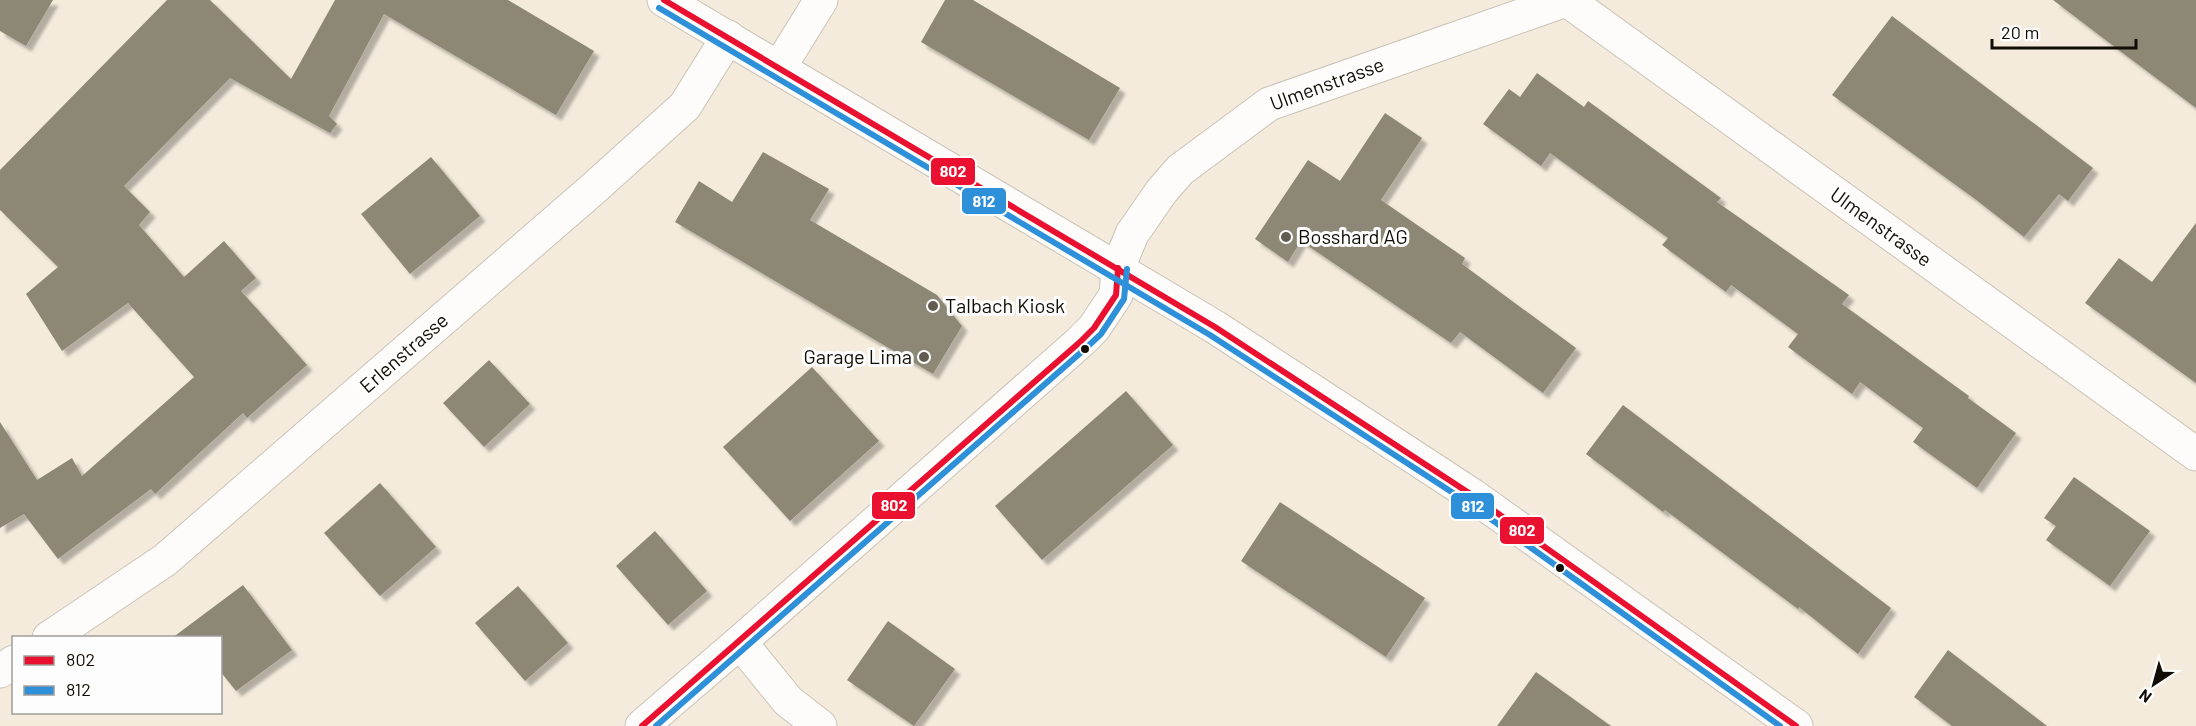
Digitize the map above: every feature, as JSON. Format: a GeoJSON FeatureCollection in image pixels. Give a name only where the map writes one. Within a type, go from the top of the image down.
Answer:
{"type":"FeatureCollection","features":[{"type":"Feature","properties":{"kind":"street"},"geometry":{"type":"LineString","coordinates":[[664,0],[1215,327],[1472,495],[1796,726]]}},
{"type":"Feature","properties":{"kind":"street"},"geometry":{"type":"LineString","coordinates":[[779,68],[821,0]]}},
{"type":"Feature","properties":{"kind":"street","name":"Ulmenstrasse"},"geometry":{"type":"LineString","coordinates":[[642,726],[1094,328],[1116,295],[1118,268],[1132,234],[1161,192],[1180,170],[1269,104],[1566,0],[2196,454]]}},
{"type":"Feature","properties":{"kind":"street","name":"Erlenstrasse"},"geometry":{"type":"LineString","coordinates":[[52,636],[165,560],[593,189],[685,106],[728,38]]}},
{"type":"Feature","properties":{"kind":"street"},"geometry":{"type":"LineString","coordinates":[[740,642],[788,701],[820,726]]}},
{"type":"Feature","properties":{"kind":"building"},"geometry":{"type":"Polygon","coordinates":[[[0,0],[53,0],[26,46],[0,31],[0,0]]]}},
{"type":"Feature","properties":{"kind":"building"},"geometry":{"type":"Polygon","coordinates":[[[167,0],[210,0],[291,79],[335,0],[508,0],[594,51],[556,115],[384,14],[329,116],[337,124],[330,133],[230,78],[124,186],[150,212],[139,225],[184,277],[224,241],[256,278],[241,291],[307,365],[247,418],[243,413],[155,494],[151,489],[58,559],[24,514],[0,528],[0,422],[37,480],[72,458],[82,476],[194,377],[128,303],[62,351],[26,294],[58,267],[0,210],[0,170],[167,0]]]}},
{"type":"Feature","properties":{"kind":"building"},"geometry":{"type":"Polygon","coordinates":[[[945,0],[973,0],[1120,88],[1089,140],[921,42],[945,0]]]}},
{"type":"Feature","properties":{"kind":"building"},"geometry":{"type":"Polygon","coordinates":[[[2053,0],[2196,0],[2196,108],[2124,54],[2053,0]]]}},
{"type":"Feature","properties":{"kind":"building"},"geometry":{"type":"Polygon","coordinates":[[[1892,16],[2093,168],[2068,201],[2059,194],[2024,237],[1832,95],[1892,16]]]}},
{"type":"Feature","properties":{"kind":"building"},"geometry":{"type":"Polygon","coordinates":[[[1537,73],[1584,107],[1588,101],[1721,198],[1717,202],[1849,295],[1842,304],[2016,433],[1977,488],[1913,442],[1923,428],[1860,382],[1852,394],[1788,347],[1798,334],[1731,285],[1726,292],[1662,245],[1668,238],[1550,153],[1541,166],[1483,124],[1509,89],[1520,97],[1537,73]]]}},
{"type":"Feature","properties":{"kind":"building"},"geometry":{"type":"Polygon","coordinates":[[[1385,113],[1422,138],[1381,200],[1465,258],[1462,264],[1576,348],[1543,393],[1460,332],[1451,343],[1301,241],[1288,262],[1255,239],[1308,160],[1340,181],[1385,113]]]}},
{"type":"Feature","properties":{"kind":"building"},"geometry":{"type":"Polygon","coordinates":[[[763,152],[829,189],[810,220],[937,295],[962,326],[933,374],[675,222],[699,181],[732,202],[763,152]]]}},
{"type":"Feature","properties":{"kind":"building"},"geometry":{"type":"Polygon","coordinates":[[[431,157],[480,216],[410,274],[361,214],[431,157]]]}},
{"type":"Feature","properties":{"kind":"building"},"geometry":{"type":"Polygon","coordinates":[[[2196,223],[2196,383],[2085,303],[2119,258],[2152,282],[2196,223]]]}},
{"type":"Feature","properties":{"kind":"building"},"geometry":{"type":"Polygon","coordinates":[[[489,360],[530,404],[484,447],[443,403],[489,360]]]}},
{"type":"Feature","properties":{"kind":"building"},"geometry":{"type":"Polygon","coordinates":[[[812,367],[879,441],[790,521],[723,447],[812,367]]]}},
{"type":"Feature","properties":{"kind":"building"},"geometry":{"type":"Polygon","coordinates":[[[1126,391],[1173,445],[1042,560],[995,506],[1126,391]]]}},
{"type":"Feature","properties":{"kind":"building"},"geometry":{"type":"Polygon","coordinates":[[[1623,405],[1891,608],[1858,654],[1799,607],[1798,609],[1586,454],[1623,405]]]}},
{"type":"Feature","properties":{"kind":"building"},"geometry":{"type":"Polygon","coordinates":[[[2074,477],[2150,531],[2110,586],[2046,540],[2056,526],[2044,518],[2074,477]]]}},
{"type":"Feature","properties":{"kind":"building"},"geometry":{"type":"Polygon","coordinates":[[[380,483],[436,547],[380,596],[324,533],[380,483]]]}},
{"type":"Feature","properties":{"kind":"building"},"geometry":{"type":"Polygon","coordinates":[[[1280,502],[1425,598],[1386,657],[1241,561],[1280,502]]]}},
{"type":"Feature","properties":{"kind":"building"},"geometry":{"type":"Polygon","coordinates":[[[655,531],[707,591],[668,625],[616,566],[655,531]]]}},
{"type":"Feature","properties":{"kind":"building"},"geometry":{"type":"Polygon","coordinates":[[[243,585],[292,650],[236,691],[222,674],[222,636],[175,636],[243,585]]]}},
{"type":"Feature","properties":{"kind":"building"},"geometry":{"type":"Polygon","coordinates":[[[518,586],[568,643],[525,681],[475,623],[518,586]]]}},
{"type":"Feature","properties":{"kind":"building"},"geometry":{"type":"Polygon","coordinates":[[[888,621],[955,669],[914,726],[847,680],[888,621]]]}},
{"type":"Feature","properties":{"kind":"building"},"geometry":{"type":"Polygon","coordinates":[[[1948,650],[2047,726],[1952,726],[1914,697],[1948,650]]]}},
{"type":"Feature","properties":{"kind":"building"},"geometry":{"type":"Polygon","coordinates":[[[1536,672],[1611,726],[1497,726],[1536,672]]]}},
{"type":"Feature","properties":{"kind":"transit line","name":"802"},"geometry":{"type":"LineString","coordinates":[[664,0],[1215,327],[1472,495],[1796,726]]}},
{"type":"Feature","properties":{"kind":"transit line","name":"812"},"geometry":{"type":"LineString","coordinates":[[659,8],[1210,335],[1467,502],[1780,726]]}},
{"type":"Feature","properties":{"kind":"transit line","name":"802"},"geometry":{"type":"LineString","coordinates":[[642,726],[1080,342],[1094,328],[1116,295],[1118,268]]}},
{"type":"Feature","properties":{"kind":"transit line","name":"812"},"geometry":{"type":"LineString","coordinates":[[656,726],[1101,334],[1124,299],[1127,269]]}},
{"type":"Feature","properties":{"kind":"place","name":"Bosshard AG"},"geometry":{"type":"Point","coordinates":[1286,237]}},
{"type":"Feature","properties":{"kind":"place","name":"Talbach Kiosk"},"geometry":{"type":"Point","coordinates":[933,306]}},
{"type":"Feature","properties":{"kind":"place","name":"Garage Lima"},"geometry":{"type":"Point","coordinates":[924,357]}}]}
